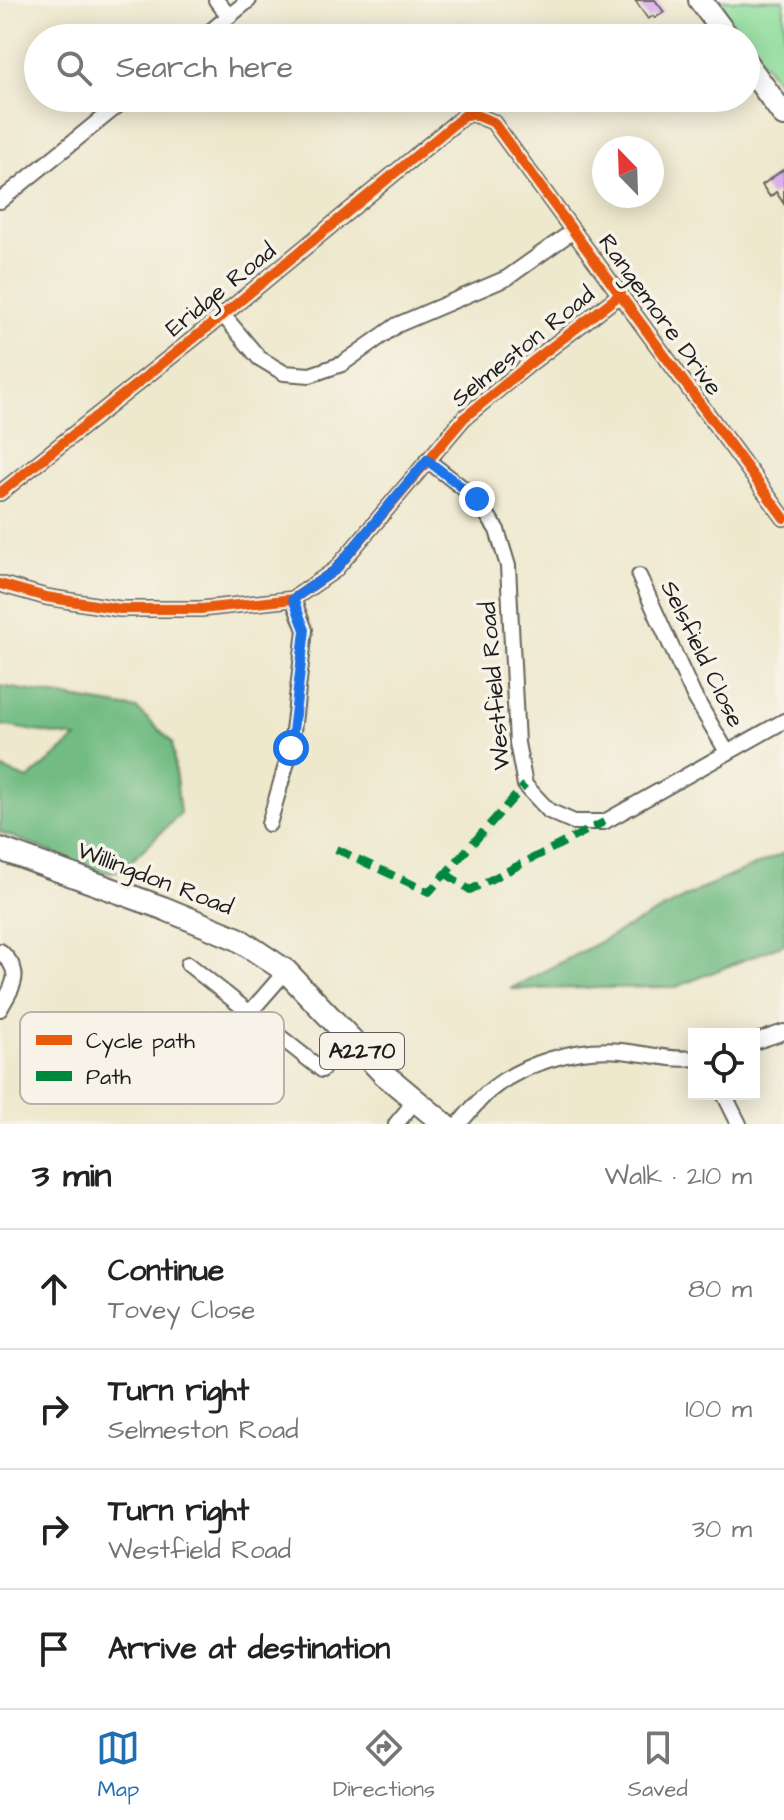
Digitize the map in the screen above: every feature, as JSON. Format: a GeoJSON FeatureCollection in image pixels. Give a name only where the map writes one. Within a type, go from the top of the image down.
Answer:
{"type":"FeatureCollection","features":[{"type":"Feature","properties":{"kind":"main road"},"geometry":{"type":"LineString","coordinates":[[700,0],[718,24]]}},
{"type":"Feature","properties":{"kind":"main road"},"geometry":{"type":"LineString","coordinates":[[760,82],[784,115]]}},
{"type":"Feature","properties":{"kind":"main road","name":"Willingdon Road"},"geometry":{"type":"LineString","coordinates":[[0,849],[238,939],[286,971],[384,1074],[444,1124]]}},
{"type":"Feature","properties":{"kind":"street"},"geometry":{"type":"LineString","coordinates":[[216,0],[229,16]]}},
{"type":"Feature","properties":{"kind":"street"},"geometry":{"type":"LineString","coordinates":[[219,24],[249,0]]}},
{"type":"Feature","properties":{"kind":"street"},"geometry":{"type":"LineString","coordinates":[[2,196],[109,112]]}},
{"type":"Feature","properties":{"kind":"street","name":"Rangemore Drive"},"geometry":{"type":"LineString","coordinates":[[465,115],[473,114],[493,122],[784,518]]}},
{"type":"Feature","properties":{"kind":"street","name":"Eridge Road"},"geometry":{"type":"LineString","coordinates":[[0,493],[223,315],[465,115]]}},
{"type":"Feature","properties":{"kind":"street"},"geometry":{"type":"LineString","coordinates":[[223,315],[259,358],[284,373],[310,375],[342,364],[397,325],[507,278],[573,231]]}},
{"type":"Feature","properties":{"kind":"street","name":"Selmeston Road"},"geometry":{"type":"LineString","coordinates":[[0,584],[46,597],[120,609],[201,609],[293,599],[335,570],[464,418],[621,294]]}},
{"type":"Feature","properties":{"kind":"street","name":"Westfield Road"},"geometry":{"type":"LineString","coordinates":[[427,460],[477,499],[497,530],[508,566],[517,743],[525,785],[549,811],[574,822],[604,822],[784,721]]}},
{"type":"Feature","properties":{"kind":"street","name":"Selsfield Close"},"geometry":{"type":"LineString","coordinates":[[639,576],[693,694],[727,752]]}},
{"type":"Feature","properties":{"kind":"street"},"geometry":{"type":"LineString","coordinates":[[269,824],[291,748],[305,630],[293,599]]}},
{"type":"Feature","properties":{"kind":"street"},"geometry":{"type":"LineString","coordinates":[[0,951],[13,962],[16,980],[0,1009]]}},
{"type":"Feature","properties":{"kind":"street"},"geometry":{"type":"LineString","coordinates":[[188,964],[251,1011],[286,971]]}},
{"type":"Feature","properties":{"kind":"street"},"geometry":{"type":"LineString","coordinates":[[760,1040],[784,1032]]}},
{"type":"Feature","properties":{"kind":"street"},"geometry":{"type":"LineString","coordinates":[[284,1038],[322,1070]]}},
{"type":"Feature","properties":{"kind":"street"},"geometry":{"type":"LineString","coordinates":[[459,1124],[489,1092],[506,1080],[560,1057],[595,1050],[688,1058]]}},
{"type":"Feature","properties":{"kind":"street"},"geometry":{"type":"LineString","coordinates":[[727,1100],[739,1124]]}},
{"type":"Feature","properties":{"kind":"street"},"geometry":{"type":"LineString","coordinates":[[396,1124],[415,1101]]}},
{"type":"Feature","properties":{"kind":"green space"},"geometry":{"type":"Polygon","coordinates":[[[715,0],[784,0],[784,90],[760,59],[760,24],[733,24],[715,0]]]}},
{"type":"Feature","properties":{"kind":"green space"},"geometry":{"type":"Polygon","coordinates":[[[0,686],[137,709],[172,742],[180,814],[122,870],[104,873],[0,832],[0,768],[28,779],[77,738],[0,725],[0,686]]]}},
{"type":"Feature","properties":{"kind":"green space"},"geometry":{"type":"Polygon","coordinates":[[[784,853],[784,944],[676,987],[510,989],[705,887],[784,853]]]}},
{"type":"Feature","properties":{"kind":"building"},"geometry":{"type":"Polygon","coordinates":[[[635,0],[655,0],[664,12],[648,19],[635,0]]]}},
{"type":"Feature","properties":{"kind":"building"},"geometry":{"type":"Polygon","coordinates":[[[784,169],[784,204],[776,192],[770,197],[762,185],[784,169]]]}},
{"type":"Feature","properties":{"kind":"marked path"},"geometry":{"type":"LineString","coordinates":[[336,849],[429,892],[525,785]]}},
{"type":"Feature","properties":{"kind":"marked path"},"geometry":{"type":"LineString","coordinates":[[445,873],[470,890],[604,822]]}},
{"type":"Feature","properties":{"kind":"cycle path"},"geometry":{"type":"LineString","coordinates":[[0,493],[223,315],[465,115],[473,114],[493,122],[784,518]]}},
{"type":"Feature","properties":{"kind":"cycle path"},"geometry":{"type":"LineString","coordinates":[[0,584],[46,597],[120,609],[201,609],[293,599],[335,570],[464,418],[621,294]]}},
{"type":"Feature","properties":{"kind":"route"},"geometry":{"type":"LineString","coordinates":[[291,748],[305,630],[293,599],[335,570],[427,460],[477,499]]}}]}
